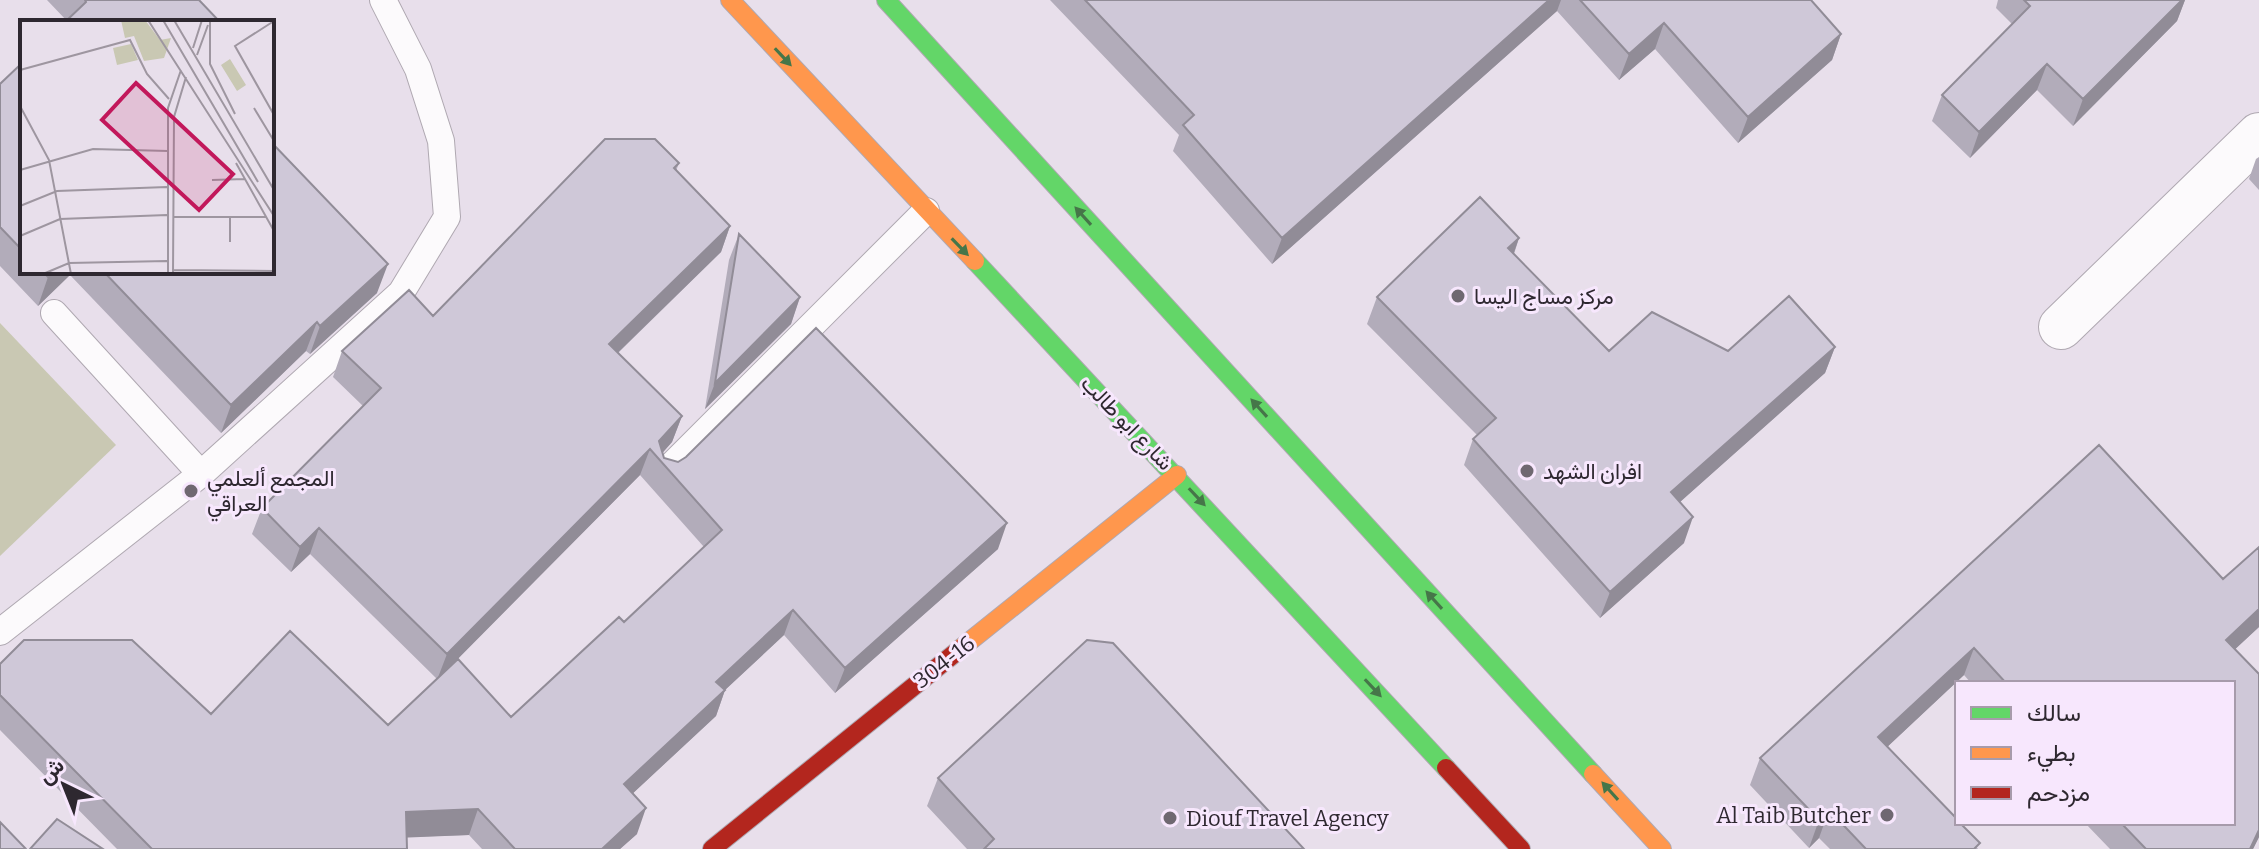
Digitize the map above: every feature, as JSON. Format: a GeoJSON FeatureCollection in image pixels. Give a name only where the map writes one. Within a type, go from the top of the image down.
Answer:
{"type":"FeatureCollection","features":[{"type":"Feature","properties":{"kind":"main road","name":"شارع ابو طالب"},"geometry":{"type":"LineString","coordinates":[[730,0],[1177,475],[1521,849]]}},
{"type":"Feature","properties":{"kind":"main road"},"geometry":{"type":"LineString","coordinates":[[886,0],[1662,849]]}},
{"type":"Feature","properties":{"kind":"main road","name":"304-16"},"geometry":{"type":"LineString","coordinates":[[712,849],[1177,475]]}},
{"type":"Feature","properties":{"kind":"street"},"geometry":{"type":"LineString","coordinates":[[2061,327],[2259,135]]}},
{"type":"Feature","properties":{"kind":"lane"},"geometry":{"type":"LineString","coordinates":[[0,632],[201,474],[401,293],[447,217],[441,141],[418,69],[383,0]]}},
{"type":"Feature","properties":{"kind":"lane"},"geometry":{"type":"LineString","coordinates":[[665,472],[926,211]]}},
{"type":"Feature","properties":{"kind":"lane"},"geometry":{"type":"LineString","coordinates":[[54,313],[201,474]]}},
{"type":"Feature","properties":{"kind":"green space"},"geometry":{"type":"Polygon","coordinates":[[[0,323],[116,445],[0,556],[0,323]]]}},
{"type":"Feature","properties":{"kind":"building"},"geometry":{"type":"Polygon","coordinates":[[[199,0],[218,20],[67,20],[86,2],[199,0]]]}},
{"type":"Feature","properties":{"kind":"building"},"geometry":{"type":"Polygon","coordinates":[[[1085,0],[1549,0],[1282,238],[1183,125],[1194,115],[1085,0]]]}},
{"type":"Feature","properties":{"kind":"building"},"geometry":{"type":"Polygon","coordinates":[[[1580,0],[1811,0],[1841,34],[1748,117],[1664,23],[1629,54],[1580,0]]]}},
{"type":"Feature","properties":{"kind":"building"},"geometry":{"type":"Polygon","coordinates":[[[2024,0],[2182,0],[2083,99],[2047,64],[1979,132],[1942,95],[2030,6],[2024,0]]]}},
{"type":"Feature","properties":{"kind":"building"},"geometry":{"type":"Polygon","coordinates":[[[20,65],[20,248],[0,227],[0,84],[20,65]]]}},
{"type":"Feature","properties":{"kind":"building"},"geometry":{"type":"Polygon","coordinates":[[[605,139],[655,139],[679,163],[674,168],[730,226],[609,344],[682,416],[659,441],[664,458],[678,462],[686,457],[816,328],[1007,523],[845,668],[793,610],[716,682],[725,690],[624,784],[646,808],[602,849],[515,849],[478,809],[406,812],[407,849],[152,849],[0,695],[0,664],[24,640],[132,640],[211,714],[290,631],[388,725],[458,659],[511,717],[619,617],[624,622],[722,530],[650,449],[447,654],[319,528],[300,547],[262,508],[381,388],[342,351],[409,290],[433,316],[605,139]]]}},
{"type":"Feature","properties":{"kind":"building"},"geometry":{"type":"Polygon","coordinates":[[[274,145],[388,264],[320,326],[317,322],[231,405],[106,274],[274,274],[274,145]]]}},
{"type":"Feature","properties":{"kind":"building"},"geometry":{"type":"Polygon","coordinates":[[[1480,197],[1519,238],[1508,248],[1609,351],[1652,312],[1728,351],[1789,296],[1835,347],[1671,492],[1693,517],[1610,592],[1473,439],[1496,418],[1377,297],[1480,197]]]}},
{"type":"Feature","properties":{"kind":"building"},"geometry":{"type":"Polygon","coordinates":[[[739,234],[800,297],[715,383],[739,234]]]}},
{"type":"Feature","properties":{"kind":"building"},"geometry":{"type":"Polygon","coordinates":[[[2099,445],[2223,579],[2259,547],[2259,609],[2226,640],[2259,674],[2259,830],[2250,849],[2146,849],[2123,825],[2235,825],[2235,681],[2004,681],[1974,648],[1878,737],[1955,817],[1955,825],[1962,825],[1980,843],[1974,849],[1866,849],[1829,810],[1819,820],[1760,758],[2099,445]]]}},
{"type":"Feature","properties":{"kind":"building"},"geometry":{"type":"Polygon","coordinates":[[[1087,640],[1113,643],[1304,849],[984,849],[994,839],[938,778],[1087,640]]]}},
{"type":"Feature","properties":{"kind":"building"},"geometry":{"type":"Polygon","coordinates":[[[57,819],[103,849],[30,849],[57,819]]]}},
{"type":"Feature","properties":{"kind":"building"},"geometry":{"type":"Polygon","coordinates":[[[0,822],[26,849],[0,849],[0,822]]]}},
{"type":"Feature","properties":{"kind":"traffic: fast"},"geometry":{"type":"LineString","coordinates":[[886,0],[1593,774]]}},
{"type":"Feature","properties":{"kind":"traffic: fast"},"geometry":{"type":"LineString","coordinates":[[975,261],[1446,768]]}},
{"type":"Feature","properties":{"kind":"traffic: slow"},"geometry":{"type":"LineString","coordinates":[[730,0],[975,261]]}},
{"type":"Feature","properties":{"kind":"traffic: slow"},"geometry":{"type":"LineString","coordinates":[[960,649],[1177,475]]}},
{"type":"Feature","properties":{"kind":"traffic: slow"},"geometry":{"type":"LineString","coordinates":[[1593,774],[1662,849]]}},
{"type":"Feature","properties":{"kind":"traffic: jam"},"geometry":{"type":"LineString","coordinates":[[712,849],[960,649]]}},
{"type":"Feature","properties":{"kind":"traffic: jam"},"geometry":{"type":"LineString","coordinates":[[1446,768],[1521,849]]}},
{"type":"Feature","properties":{"kind":"place","name":"مركز مساج اليسا"},"geometry":{"type":"Point","coordinates":[1458,296]}},
{"type":"Feature","properties":{"kind":"place","name":"افران الشهد"},"geometry":{"type":"Point","coordinates":[1527,471]}},
{"type":"Feature","properties":{"kind":"place","name":"المجمع ألعلمي العراقي"},"geometry":{"type":"Point","coordinates":[191,491]}},
{"type":"Feature","properties":{"kind":"place","name":"Al Taib Butcher"},"geometry":{"type":"Point","coordinates":[1887,815]}},
{"type":"Feature","properties":{"kind":"place","name":"Diouf Travel Agency"},"geometry":{"type":"Point","coordinates":[1170,818]}}]}
